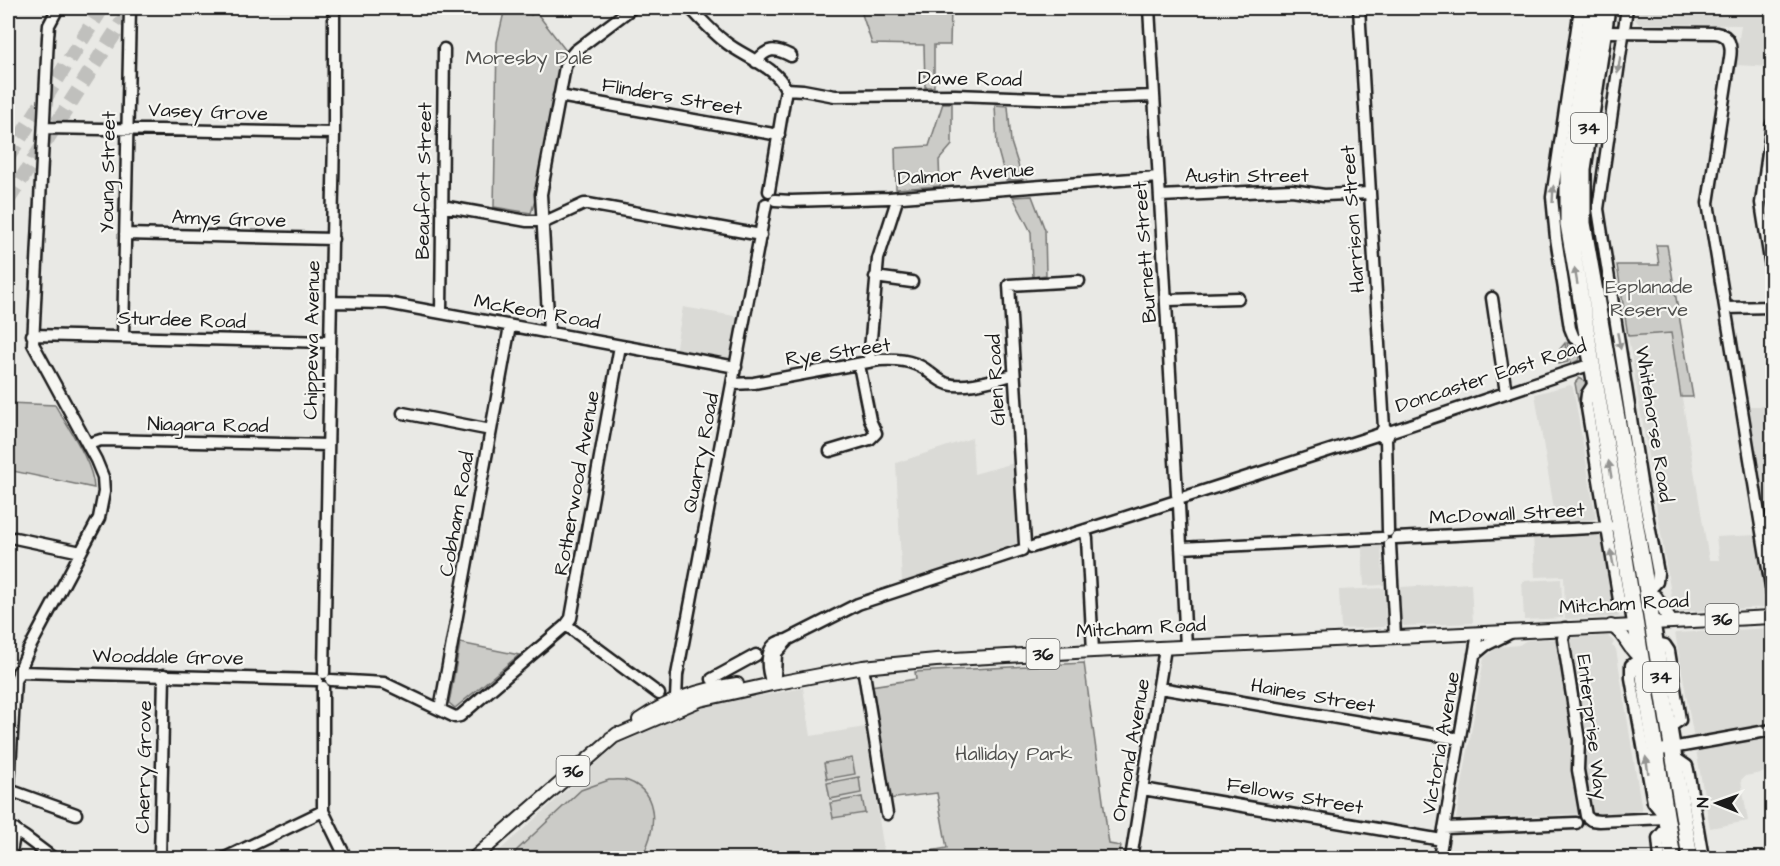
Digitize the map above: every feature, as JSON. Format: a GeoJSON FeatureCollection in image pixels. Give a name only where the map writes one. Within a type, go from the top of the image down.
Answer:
{"type":"FeatureCollection","features":[{"type":"Feature","properties":{"kind":"highway","name":"Whitehorse Road"},"geometry":{"type":"LineString","coordinates":[[1592,8],[1574,122],[1567,188],[1570,246],[1589,347],[1599,362],[1595,382],[1613,526],[1633,609],[1673,858]]}},
{"type":"Feature","properties":{"kind":"highway","name":"Whitehorse Road"},"geometry":{"type":"LineString","coordinates":[[1607,8],[1584,158],[1583,223],[1599,362],[1633,510],[1690,858]]}},
{"type":"Feature","properties":{"kind":"highway","name":"Mitcham Road"},"geometry":{"type":"LineString","coordinates":[[1635,626],[1652,623]]}},
{"type":"Feature","properties":{"kind":"main road"},"geometry":{"type":"LineString","coordinates":[[1647,593],[1656,597],[1671,622]]}},
{"type":"Feature","properties":{"kind":"main road","name":"Mitcham Road"},"geometry":{"type":"LineString","coordinates":[[1652,623],[1773,617]]}},
{"type":"Feature","properties":{"kind":"main road","name":"Mitcham Road"},"geometry":{"type":"LineString","coordinates":[[678,704],[863,667],[936,660],[1635,626]]}},
{"type":"Feature","properties":{"kind":"main road"},"geometry":{"type":"LineString","coordinates":[[1611,627],[1621,633],[1631,651],[1641,658]]}},
{"type":"Feature","properties":{"kind":"main road","name":"Mitcham Road"},"geometry":{"type":"LineString","coordinates":[[474,858],[611,738],[707,688],[741,684],[772,684]]}},
{"type":"Feature","properties":{"kind":"street"},"geometry":{"type":"LineString","coordinates":[[8,804],[15,681],[99,518],[103,499],[102,477],[87,444],[36,352],[32,335],[48,37],[49,26],[58,8]]}},
{"type":"Feature","properties":{"kind":"street","name":"Young Street"},"geometry":{"type":"LineString","coordinates":[[123,337],[130,8]]}},
{"type":"Feature","properties":{"kind":"street","name":"Chippewa Avenue"},"geometry":{"type":"LineString","coordinates":[[334,8],[333,239],[322,811],[346,858]]}},
{"type":"Feature","properties":{"kind":"street"},"geometry":{"type":"LineString","coordinates":[[549,333],[541,194],[565,67],[568,58],[632,8]]}},
{"type":"Feature","properties":{"kind":"street"},"geometry":{"type":"LineString","coordinates":[[690,8],[724,41],[781,78],[786,89]]}},
{"type":"Feature","properties":{"kind":"street","name":"Burnett Street"},"geometry":{"type":"LineString","coordinates":[[1149,8],[1186,647]]}},
{"type":"Feature","properties":{"kind":"street","name":"Harrison Street"},"geometry":{"type":"LineString","coordinates":[[1359,8],[1395,636]]}},
{"type":"Feature","properties":{"kind":"street"},"geometry":{"type":"LineString","coordinates":[[1580,8],[1554,177],[1552,205],[1572,333],[1574,339],[1589,347]]}},
{"type":"Feature","properties":{"kind":"street","name":"Whitehorse Road"},"geometry":{"type":"LineString","coordinates":[[1627,8],[1598,209],[1658,576],[1656,584],[1647,593]]}},
{"type":"Feature","properties":{"kind":"street"},"geometry":{"type":"LineString","coordinates":[[1604,32],[1716,33],[1726,37],[1731,51],[1708,203],[1773,593]]}},
{"type":"Feature","properties":{"kind":"street","name":"Beaufort Street"},"geometry":{"type":"LineString","coordinates":[[441,313],[444,49]]}},
{"type":"Feature","properties":{"kind":"street"},"geometry":{"type":"LineString","coordinates":[[756,62],[764,52],[769,50],[785,52],[791,56]]}},
{"type":"Feature","properties":{"kind":"street","name":"Dawe Road"},"geometry":{"type":"LineString","coordinates":[[786,89],[836,96],[955,95],[1067,99],[1154,96]]}},
{"type":"Feature","properties":{"kind":"street","name":"Quarry Road"},"geometry":{"type":"LineString","coordinates":[[678,704],[677,675],[770,198],[786,89]]}},
{"type":"Feature","properties":{"kind":"street","name":"Flinders Street"},"geometry":{"type":"LineString","coordinates":[[559,96],[779,135]]}},
{"type":"Feature","properties":{"kind":"street"},"geometry":{"type":"LineString","coordinates":[[1773,124],[1761,203],[1773,273]]}},
{"type":"Feature","properties":{"kind":"street","name":"Vasey Grove"},"geometry":{"type":"LineString","coordinates":[[44,128],[334,133]]}},
{"type":"Feature","properties":{"kind":"street","name":"Dalmor Avenue"},"geometry":{"type":"LineString","coordinates":[[770,198],[791,201],[898,197],[1158,177]]}},
{"type":"Feature","properties":{"kind":"street","name":"Austin Street"},"geometry":{"type":"LineString","coordinates":[[1160,195],[1292,190],[1324,195],[1370,193]]}},
{"type":"Feature","properties":{"kind":"street"},"geometry":{"type":"LineString","coordinates":[[830,451],[870,440],[876,433],[870,420],[864,363],[878,259],[898,197]]}},
{"type":"Feature","properties":{"kind":"street"},"geometry":{"type":"LineString","coordinates":[[442,206],[527,221],[553,219],[588,204],[761,235]]}},
{"type":"Feature","properties":{"kind":"street","name":"Amys Grove"},"geometry":{"type":"LineString","coordinates":[[125,234],[333,239]]}},
{"type":"Feature","properties":{"kind":"street"},"geometry":{"type":"LineString","coordinates":[[875,278],[912,282]]}},
{"type":"Feature","properties":{"kind":"street","name":"Glen Road"},"geometry":{"type":"LineString","coordinates":[[1026,547],[1008,285],[1079,281]]}},
{"type":"Feature","properties":{"kind":"street"},"geometry":{"type":"LineString","coordinates":[[1167,300],[1238,298]]}},
{"type":"Feature","properties":{"kind":"street"},"geometry":{"type":"LineString","coordinates":[[1492,298],[1506,393]]}},
{"type":"Feature","properties":{"kind":"street","name":"McKeon Road"},"geometry":{"type":"LineString","coordinates":[[331,302],[387,303],[736,367]]}},
{"type":"Feature","properties":{"kind":"street"},"geometry":{"type":"LineString","coordinates":[[1726,308],[1773,307]]}},
{"type":"Feature","properties":{"kind":"street","name":"Cobham Road"},"geometry":{"type":"LineString","coordinates":[[440,709],[510,326]]}},
{"type":"Feature","properties":{"kind":"street","name":"Sturdee Road"},"geometry":{"type":"LineString","coordinates":[[32,335],[330,342]]}},
{"type":"Feature","properties":{"kind":"street","name":"Rotherwood Avenue"},"geometry":{"type":"LineString","coordinates":[[566,625],[571,618],[620,346]]}},
{"type":"Feature","properties":{"kind":"street","name":"Rye Street"},"geometry":{"type":"LineString","coordinates":[[732,384],[754,383],[894,359],[909,362],[924,369],[936,379],[955,385],[1014,375]]}},
{"type":"Feature","properties":{"kind":"street","name":"Doncaster East Road"},"geometry":{"type":"LineString","coordinates":[[772,684],[766,668],[771,647],[858,604],[1026,547],[1178,500],[1599,362]]}},
{"type":"Feature","properties":{"kind":"street"},"geometry":{"type":"LineString","coordinates":[[403,413],[491,429]]}},
{"type":"Feature","properties":{"kind":"street","name":"Niagara Road"},"geometry":{"type":"LineString","coordinates":[[87,444],[101,440],[328,445]]}},
{"type":"Feature","properties":{"kind":"street"},"geometry":{"type":"LineString","coordinates":[[1633,510],[1650,527]]}},
{"type":"Feature","properties":{"kind":"street","name":"McDowall Street"},"geometry":{"type":"LineString","coordinates":[[1181,548],[1613,526]]}},
{"type":"Feature","properties":{"kind":"street"},"geometry":{"type":"LineString","coordinates":[[1085,530],[1093,651]]}},
{"type":"Feature","properties":{"kind":"street"},"geometry":{"type":"LineString","coordinates":[[15,538],[81,552]]}},
{"type":"Feature","properties":{"kind":"street"},"geometry":{"type":"LineString","coordinates":[[566,625],[659,694]]}},
{"type":"Feature","properties":{"kind":"street","name":"Wooddale Grove"},"geometry":{"type":"LineString","coordinates":[[18,672],[384,682],[455,717],[460,716],[566,625]]}},
{"type":"Feature","properties":{"kind":"street","name":"Enterprise Way"},"geometry":{"type":"LineString","coordinates":[[1565,628],[1564,651],[1579,740],[1578,770],[1586,816],[1591,820],[1599,821],[1667,822]]}},
{"type":"Feature","properties":{"kind":"street","name":"Mitcham Road"},"geometry":{"type":"LineString","coordinates":[[1474,655],[1486,645],[1513,631]]}},
{"type":"Feature","properties":{"kind":"street","name":"Victoria Avenue"},"geometry":{"type":"LineString","coordinates":[[1439,858],[1478,633]]}},
{"type":"Feature","properties":{"kind":"street","name":"Ormond Avenue"},"geometry":{"type":"LineString","coordinates":[[1131,858],[1165,648]]}},
{"type":"Feature","properties":{"kind":"street"},"geometry":{"type":"LineString","coordinates":[[712,679],[756,655]]}},
{"type":"Feature","properties":{"kind":"street","name":"Whitehorse Road"},"geometry":{"type":"LineString","coordinates":[[1641,658],[1633,662],[1630,668],[1653,802],[1667,822],[1658,838],[1660,858]]}},
{"type":"Feature","properties":{"kind":"street"},"geometry":{"type":"LineString","coordinates":[[738,666],[736,676],[741,684]]}},
{"type":"Feature","properties":{"kind":"street"},"geometry":{"type":"LineString","coordinates":[[863,667],[887,814]]}},
{"type":"Feature","properties":{"kind":"street","name":"Cherry Grove"},"geometry":{"type":"LineString","coordinates":[[160,858],[164,675]]}},
{"type":"Feature","properties":{"kind":"street","name":"Haines Street"},"geometry":{"type":"LineString","coordinates":[[1160,688],[1460,739]]}},
{"type":"Feature","properties":{"kind":"street"},"geometry":{"type":"LineString","coordinates":[[1640,720],[1648,701]]}},
{"type":"Feature","properties":{"kind":"street"},"geometry":{"type":"LineString","coordinates":[[1655,751],[1673,753],[1773,730]]}},
{"type":"Feature","properties":{"kind":"street","name":"Whitehorse Road"},"geometry":{"type":"LineString","coordinates":[[1673,753],[1688,770],[1703,858]]}},
{"type":"Feature","properties":{"kind":"street","name":"Fellows Street"},"geometry":{"type":"LineString","coordinates":[[1143,789],[1443,834],[1576,823]]}},
{"type":"Feature","properties":{"kind":"street"},"geometry":{"type":"LineString","coordinates":[[9,790],[76,814]]}},
{"type":"Feature","properties":{"kind":"street"},"geometry":{"type":"LineString","coordinates":[[225,858],[322,811]]}},
{"type":"Feature","properties":{"kind":"street"},"geometry":{"type":"LineString","coordinates":[[10,858],[11,828]]}},
{"type":"Feature","properties":{"kind":"street"},"geometry":{"type":"LineString","coordinates":[[11,828],[53,858]]}},
{"type":"Feature","properties":{"kind":"shaded area"},"geometry":{"type":"Polygon","coordinates":[[[1636,8],[1772,8],[1772,67],[1735,65],[1741,25],[1639,24],[1635,19],[1636,8]]]}},
{"type":"Feature","properties":{"kind":"shaded area"},"geometry":{"type":"Polygon","coordinates":[[[683,307],[740,317],[731,362],[675,352],[683,307]]]}},
{"type":"Feature","properties":{"kind":"shaded area"},"geometry":{"type":"Polygon","coordinates":[[[1671,332],[1709,560],[1719,560],[1716,537],[1757,535],[1769,607],[1674,612],[1628,336],[1671,332]]]}},
{"type":"Feature","properties":{"kind":"shaded area"},"geometry":{"type":"Polygon","coordinates":[[[1570,385],[1573,387],[1596,518],[1593,520],[1556,521],[1535,394],[1570,385]]]}},
{"type":"Feature","properties":{"kind":"shaded area"},"geometry":{"type":"Polygon","coordinates":[[[1746,406],[1772,406],[1768,510],[1764,510],[1746,406]]]}},
{"type":"Feature","properties":{"kind":"shaded area"},"geometry":{"type":"Polygon","coordinates":[[[972,438],[974,474],[1014,463],[1018,539],[1015,548],[902,583],[896,463],[972,438]]]}},
{"type":"Feature","properties":{"kind":"shaded area"},"geometry":{"type":"Polygon","coordinates":[[[1596,530],[1602,539],[1619,617],[1565,619],[1564,576],[1535,577],[1533,535],[1596,530]]]}},
{"type":"Feature","properties":{"kind":"shaded area"},"geometry":{"type":"Polygon","coordinates":[[[1381,546],[1384,585],[1364,586],[1362,547],[1381,546]]]}},
{"type":"Feature","properties":{"kind":"shaded area"},"geometry":{"type":"Polygon","coordinates":[[[1561,579],[1563,618],[1524,620],[1522,581],[1561,579]]]}},
{"type":"Feature","properties":{"kind":"shaded area"},"geometry":{"type":"Polygon","coordinates":[[[1471,583],[1473,623],[1404,626],[1402,624],[1400,587],[1471,583]]]}},
{"type":"Feature","properties":{"kind":"shaded area"},"geometry":{"type":"Polygon","coordinates":[[[1384,588],[1386,624],[1384,627],[1341,629],[1339,590],[1384,588]]]}},
{"type":"Feature","properties":{"kind":"shaded area"},"geometry":{"type":"Polygon","coordinates":[[[1772,628],[1772,771],[1745,776],[1741,780],[1748,821],[1710,828],[1675,633],[1772,628]]]}},
{"type":"Feature","properties":{"kind":"shaded area"},"geometry":{"type":"Polygon","coordinates":[[[1608,636],[1614,642],[1612,646],[1616,649],[1642,811],[1456,819],[1484,658],[1498,647],[1519,645],[1527,640],[1608,636]]]}},
{"type":"Feature","properties":{"kind":"shaded area"},"geometry":{"type":"Polygon","coordinates":[[[803,688],[811,736],[865,727],[885,858],[494,858],[617,745],[704,706],[803,688]]]}},
{"type":"Feature","properties":{"kind":"shaded area"},"geometry":{"type":"Polygon","coordinates":[[[1772,852],[1772,858],[1715,858],[1714,853],[1772,852]]]}},
{"type":"Feature","properties":{"kind":"green space","name":"Moresby Dale"},"geometry":{"type":"Polygon","coordinates":[[[505,8],[526,8],[531,15],[536,12],[567,52],[563,59],[539,188],[531,213],[494,207],[497,42],[505,8]]]}},
{"type":"Feature","properties":{"kind":"green space"},"geometry":{"type":"Polygon","coordinates":[[[860,8],[951,8],[950,45],[934,45],[934,87],[925,87],[924,45],[872,44],[860,8]]]}},
{"type":"Feature","properties":{"kind":"green space"},"geometry":{"type":"Polygon","coordinates":[[[943,103],[952,103],[952,145],[939,160],[940,186],[896,189],[895,148],[929,146],[943,103]]]}},
{"type":"Feature","properties":{"kind":"green space"},"geometry":{"type":"Polygon","coordinates":[[[995,105],[1008,106],[1011,142],[1023,180],[1006,180],[997,147],[995,105]]]}},
{"type":"Feature","properties":{"kind":"green space"},"geometry":{"type":"Polygon","coordinates":[[[1032,196],[1045,230],[1046,275],[1033,277],[1031,232],[1013,197],[1032,196]]]}},
{"type":"Feature","properties":{"kind":"green space","name":"Esplanade Reserve"},"geometry":{"type":"Polygon","coordinates":[[[1656,245],[1667,245],[1693,397],[1681,397],[1671,333],[1628,336],[1617,265],[1659,265],[1656,245]]]}},
{"type":"Feature","properties":{"kind":"green space"},"geometry":{"type":"Polygon","coordinates":[[[1565,343],[1568,362],[1559,364],[1560,349],[1565,343]]]}},
{"type":"Feature","properties":{"kind":"green space"},"geometry":{"type":"Polygon","coordinates":[[[1567,343],[1574,343],[1582,352],[1579,360],[1571,364],[1567,343]]]}},
{"type":"Feature","properties":{"kind":"green space"},"geometry":{"type":"Polygon","coordinates":[[[1579,378],[1585,381],[1586,386],[1578,400],[1575,383],[1579,378]]]}},
{"type":"Feature","properties":{"kind":"green space"},"geometry":{"type":"Polygon","coordinates":[[[8,403],[55,405],[85,456],[94,488],[8,470],[8,403]]]}},
{"type":"Feature","properties":{"kind":"green space"},"geometry":{"type":"Polygon","coordinates":[[[460,643],[519,655],[455,708],[449,703],[460,643]]]}},
{"type":"Feature","properties":{"kind":"green space","name":"Halliday Park"},"geometry":{"type":"Polygon","coordinates":[[[1084,663],[1109,844],[1121,846],[1119,858],[891,858],[947,848],[937,793],[888,799],[871,686],[916,679],[915,672],[1084,663]]]}},
{"type":"Feature","properties":{"kind":"green space"},"geometry":{"type":"Polygon","coordinates":[[[852,758],[855,774],[827,779],[824,763],[852,758]]]}},
{"type":"Feature","properties":{"kind":"green space"},"geometry":{"type":"Polygon","coordinates":[[[859,777],[861,793],[830,799],[827,783],[859,777]]]}},
{"type":"Feature","properties":{"kind":"green space"},"geometry":{"type":"Polygon","coordinates":[[[609,780],[626,780],[639,787],[651,804],[653,815],[650,838],[641,858],[511,858],[581,790],[609,780]]]}},
{"type":"Feature","properties":{"kind":"green space"},"geometry":{"type":"Polygon","coordinates":[[[862,797],[865,813],[833,818],[830,803],[862,797]]]}},
{"type":"Feature","properties":{"kind":"tunnel"},"geometry":{"type":"LineString","coordinates":[[8,157],[102,8]]}},
{"type":"Feature","properties":{"kind":"tunnel"},"geometry":{"type":"LineString","coordinates":[[8,200],[131,8]]}}]}
